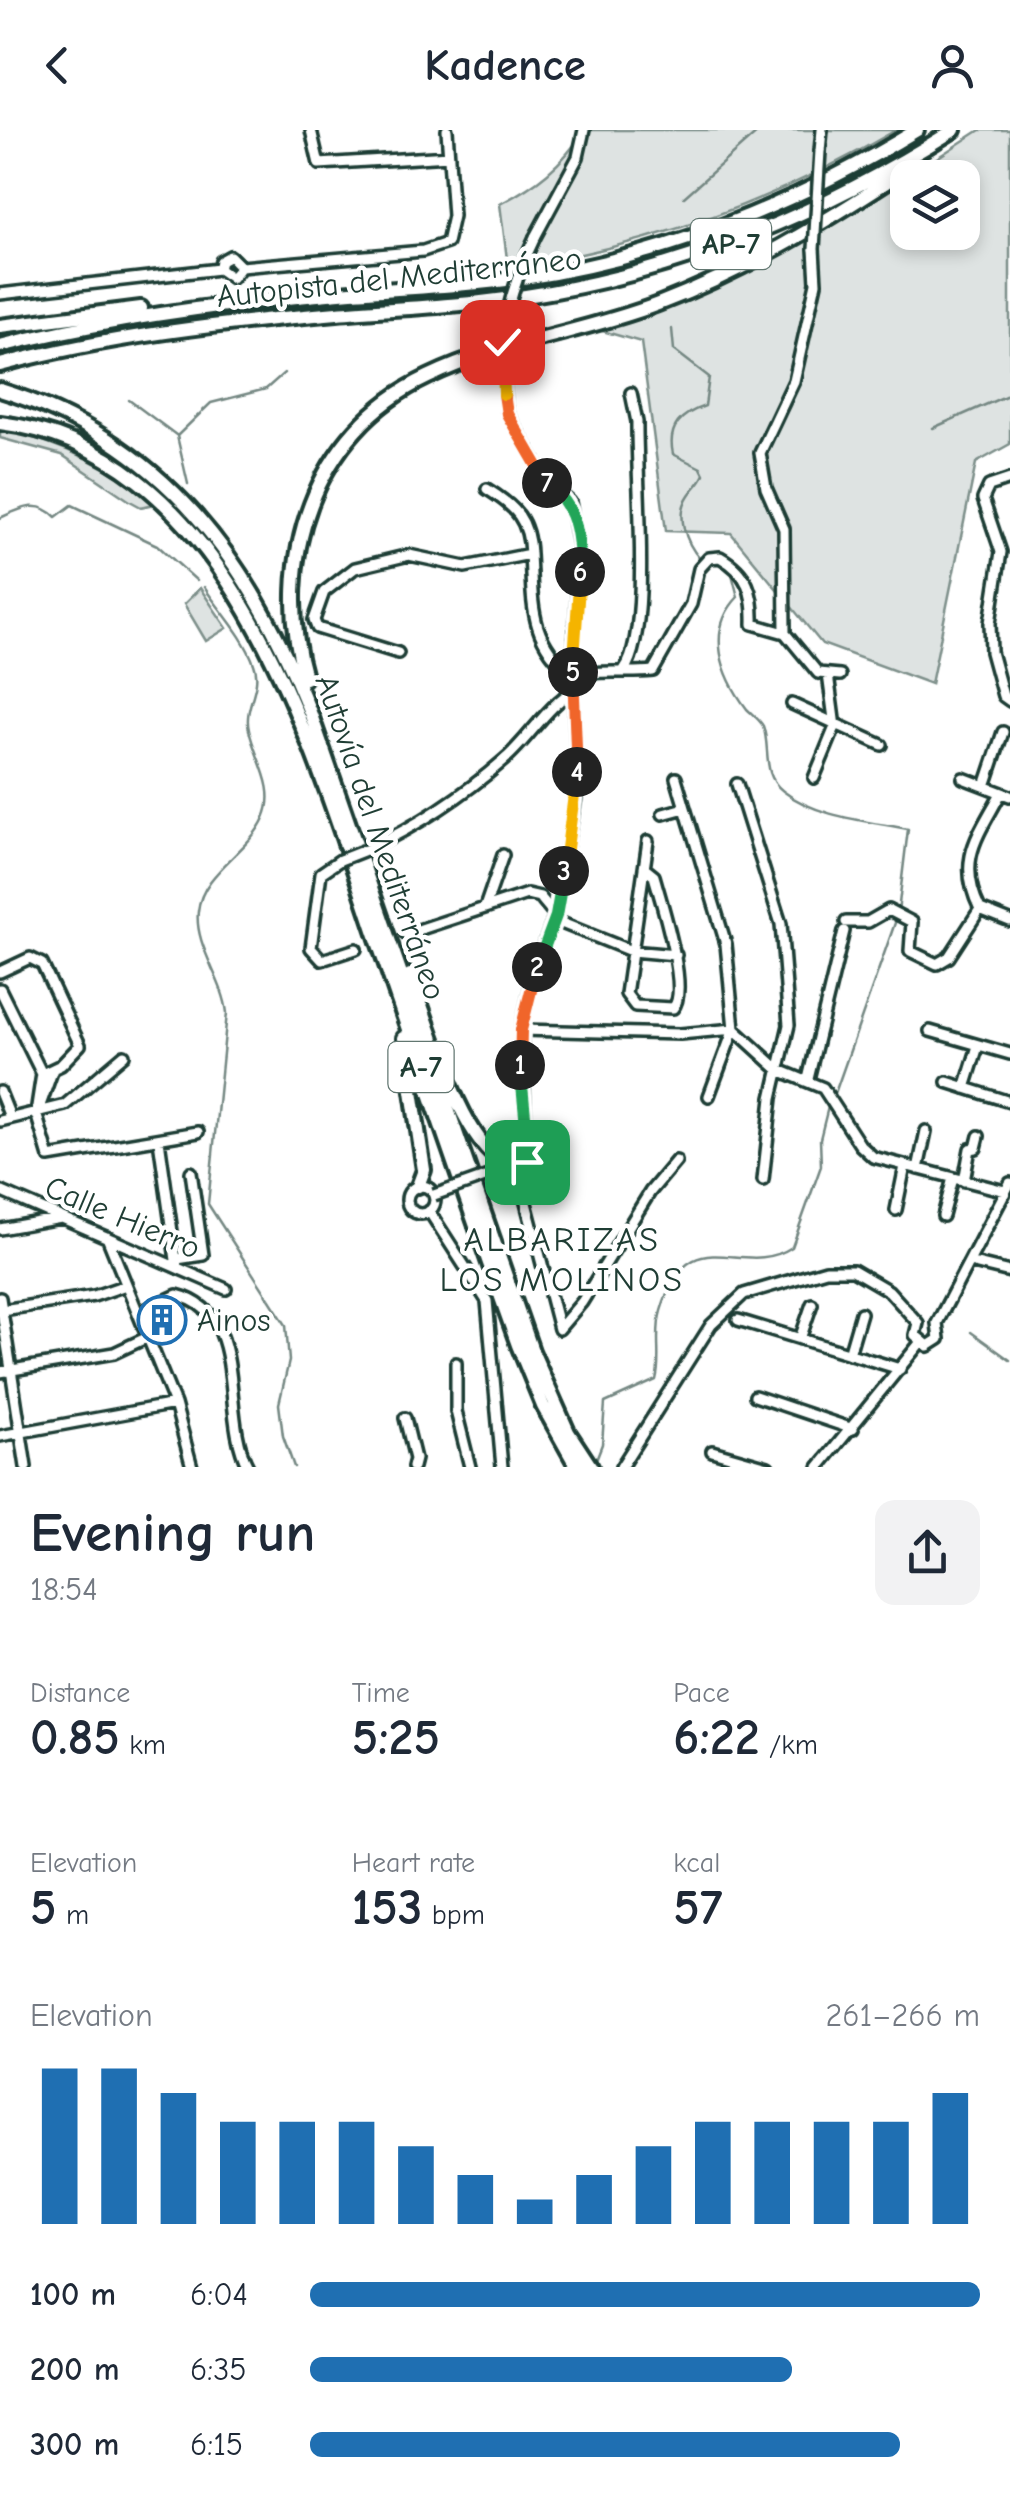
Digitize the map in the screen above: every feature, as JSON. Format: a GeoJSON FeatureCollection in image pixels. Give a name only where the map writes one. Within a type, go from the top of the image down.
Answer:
{"type":"FeatureCollection","features":[{"type":"Feature","properties":{"kind":"highway","name":"Autopista del Mediterráneo"},"geometry":{"type":"LineString","coordinates":[[0,346],[178,310],[477,284],[628,256],[727,225],[803,195],[917,130]]}},
{"type":"Feature","properties":{"kind":"highway","name":"Autopista del Mediterráneo"},"geometry":{"type":"LineString","coordinates":[[5,364],[184,329],[486,302],[636,274],[702,254],[807,213],[954,130]]}},
{"type":"Feature","properties":{"kind":"highway"},"geometry":{"type":"LineString","coordinates":[[311,715],[292,617],[296,551],[309,504],[326,469],[368,418],[407,387],[449,368],[630,314],[723,277],[825,221],[965,130]]}},
{"type":"Feature","properties":{"kind":"highway"},"geometry":{"type":"LineString","coordinates":[[0,326],[319,290],[352,292]]}},
{"type":"Feature","properties":{"kind":"highway","name":"Autovía del Mediterráneo"},"geometry":{"type":"LineString","coordinates":[[0,390],[79,424],[165,484],[226,550],[280,637],[311,715],[532,1351],[576,1459]]}},
{"type":"Feature","properties":{"kind":"highway","name":"Autovía del Mediterráneo"},"geometry":{"type":"LineString","coordinates":[[0,423],[77,446],[153,498],[211,558],[252,617],[281,672],[518,1346],[576,1459],[591,1467]]}},
{"type":"Feature","properties":{"kind":"highway"},"geometry":{"type":"LineString","coordinates":[[379,910],[399,949],[469,1125],[502,1167]]}},
{"type":"Feature","properties":{"kind":"highway"},"geometry":{"type":"LineString","coordinates":[[380,949],[408,1060],[424,1170],[418,1186]]}},
{"type":"Feature","properties":{"kind":"street"},"geometry":{"type":"LineString","coordinates":[[311,130],[319,164],[449,156]]}},
{"type":"Feature","properties":{"kind":"street"},"geometry":{"type":"LineString","coordinates":[[0,294],[219,270],[232,278],[241,267],[424,251],[446,244],[453,216],[447,130]]}},
{"type":"Feature","properties":{"kind":"street"},"geometry":{"type":"LineString","coordinates":[[520,1180],[528,1170],[521,1156],[526,1126],[521,1030],[555,918],[578,786],[576,689],[572,675],[580,585],[578,530],[570,502],[547,482],[507,414],[504,319],[517,276],[578,157],[584,130]]}},
{"type":"Feature","properties":{"kind":"street"},"geometry":{"type":"LineString","coordinates":[[784,633],[784,529],[766,488],[760,453],[794,381],[816,284],[814,249],[822,130]]}},
{"type":"Feature","properties":{"kind":"street"},"geometry":{"type":"LineString","coordinates":[[624,670],[635,654],[639,618],[637,422],[631,392]]}},
{"type":"Feature","properties":{"kind":"street"},"geometry":{"type":"LineString","coordinates":[[1010,480],[989,486],[983,500],[1002,552],[990,623],[991,652],[1003,696],[1010,701]]}},
{"type":"Feature","properties":{"kind":"street"},"geometry":{"type":"LineString","coordinates":[[487,490],[508,502],[530,529],[535,628],[554,659],[572,675],[624,670],[653,672],[691,604],[699,569],[708,558],[720,557],[746,578],[754,603],[752,624],[784,633],[818,673],[840,675]]}},
{"type":"Feature","properties":{"kind":"street"},"geometry":{"type":"LineString","coordinates":[[398,654],[317,628],[316,610],[336,579],[354,568],[409,555],[465,567],[530,554]]}},
{"type":"Feature","properties":{"kind":"street"},"geometry":{"type":"LineString","coordinates":[[814,778],[834,721],[828,674]]}},
{"type":"Feature","properties":{"kind":"street"},"geometry":{"type":"LineString","coordinates":[[356,949],[322,960],[313,955],[321,873],[340,860],[405,832],[478,780],[506,758],[561,697],[576,689]]}},
{"type":"Feature","properties":{"kind":"street"},"geometry":{"type":"LineString","coordinates":[[792,704],[882,745]]}},
{"type":"Feature","properties":{"kind":"street"},"geometry":{"type":"LineString","coordinates":[[984,786],[1002,732]]}},
{"type":"Feature","properties":{"kind":"street"},"geometry":{"type":"LineString","coordinates":[[676,778],[726,944],[734,1028],[709,1096]]}},
{"type":"Feature","properties":{"kind":"street"},"geometry":{"type":"LineString","coordinates":[[963,778],[1006,794],[970,850],[970,888],[980,909],[1010,921]]}},
{"type":"Feature","properties":{"kind":"street"},"geometry":{"type":"LineString","coordinates":[[737,784],[781,924],[788,1025],[763,1180]]}},
{"type":"Feature","properties":{"kind":"street"},"geometry":{"type":"LineString","coordinates":[[663,814],[685,808]]}},
{"type":"Feature","properties":{"kind":"street"},"geometry":{"type":"LineString","coordinates":[[644,868],[654,876],[676,955],[678,1005],[653,1008],[628,1001],[631,951],[648,841]]}},
{"type":"Feature","properties":{"kind":"street"},"geometry":{"type":"LineString","coordinates":[[486,907],[503,854]]}},
{"type":"Feature","properties":{"kind":"street"},"geometry":{"type":"LineString","coordinates":[[406,934],[532,894],[555,918],[631,951],[676,955]]}},
{"type":"Feature","properties":{"kind":"street"},"geometry":{"type":"LineString","coordinates":[[808,1079],[846,927],[868,922],[890,910],[908,916],[912,922],[910,951],[937,964],[950,956],[980,909]]}},
{"type":"Feature","properties":{"kind":"street"},"geometry":{"type":"LineString","coordinates":[[0,972],[30,958],[46,970],[80,1045],[42,1074]]}},
{"type":"Feature","properties":{"kind":"street"},"geometry":{"type":"LineString","coordinates":[[0,989],[42,1074],[36,1113],[49,1157],[198,1132]]}},
{"type":"Feature","properties":{"kind":"street"},"geometry":{"type":"LineString","coordinates":[[521,1030],[680,1034],[734,1028]]}},
{"type":"Feature","properties":{"kind":"street"},"geometry":{"type":"LineString","coordinates":[[734,1028],[778,1070],[808,1079],[828,1093],[866,1152],[958,1179],[1008,1187],[938,1323],[939,1340],[932,1345],[920,1343],[914,1336],[918,1323],[926,1319],[938,1323]]}},
{"type":"Feature","properties":{"kind":"street"},"geometry":{"type":"LineString","coordinates":[[930,1031],[1010,1054]]}},
{"type":"Feature","properties":{"kind":"street"},"geometry":{"type":"LineString","coordinates":[[965,1088],[978,1046]]}},
{"type":"Feature","properties":{"kind":"street"},"geometry":{"type":"LineString","coordinates":[[0,1092],[5,1119],[64,1105],[83,1093],[124,1054]]}},
{"type":"Feature","properties":{"kind":"street"},"geometry":{"type":"LineString","coordinates":[[36,1113],[44,1104],[53,1069]]}},
{"type":"Feature","properties":{"kind":"street"},"geometry":{"type":"LineString","coordinates":[[946,1082],[1010,1102]]}},
{"type":"Feature","properties":{"kind":"street"},"geometry":{"type":"LineString","coordinates":[[918,1169],[926,1131]]}},
{"type":"Feature","properties":{"kind":"street"},"geometry":{"type":"LineString","coordinates":[[943,1216],[970,1149],[976,1148],[980,1136]]}},
{"type":"Feature","properties":{"kind":"street"},"geometry":{"type":"LineString","coordinates":[[160,1140],[177,1263],[203,1254],[191,1172]]}},
{"type":"Feature","properties":{"kind":"street"},"geometry":{"type":"LineString","coordinates":[[434,1195],[502,1167],[513,1154],[521,1156]]}},
{"type":"Feature","properties":{"kind":"street"},"geometry":{"type":"LineString","coordinates":[[520,1180],[559,1330],[582,1302],[650,1192],[676,1161]]}},
{"type":"Feature","properties":{"kind":"street"},"geometry":{"type":"LineString","coordinates":[[896,1210],[906,1166]]}},
{"type":"Feature","properties":{"kind":"street"},"geometry":{"type":"LineString","coordinates":[[502,1167],[511,1180],[520,1180]]}},
{"type":"Feature","properties":{"kind":"street"},"geometry":{"type":"LineString","coordinates":[[429,1211],[416,1212],[407,1203],[410,1190],[418,1186],[434,1195]]}},
{"type":"Feature","properties":{"kind":"street","name":"Calle Hierro"},"geometry":{"type":"LineString","coordinates":[[0,1191],[177,1263],[226,1289]]}},
{"type":"Feature","properties":{"kind":"street"},"geometry":{"type":"LineString","coordinates":[[429,1211],[434,1195]]}},
{"type":"Feature","properties":{"kind":"street"},"geometry":{"type":"LineString","coordinates":[[429,1211],[487,1301],[502,1467]]}},
{"type":"Feature","properties":{"kind":"street"},"geometry":{"type":"LineString","coordinates":[[0,1228],[62,1218]]}},
{"type":"Feature","properties":{"kind":"street"},"geometry":{"type":"LineString","coordinates":[[107,1237],[175,1404],[190,1467]]}},
{"type":"Feature","properties":{"kind":"street"},"geometry":{"type":"LineString","coordinates":[[969,1262],[1010,1272]]}},
{"type":"Feature","properties":{"kind":"street"},"geometry":{"type":"LineString","coordinates":[[621,1467],[710,1325],[744,1294],[826,1270],[853,1270],[889,1291],[918,1323]]}},
{"type":"Feature","properties":{"kind":"street"},"geometry":{"type":"LineString","coordinates":[[140,1320],[147,1308],[177,1295],[188,1272]]}},
{"type":"Feature","properties":{"kind":"street"},"geometry":{"type":"LineString","coordinates":[[2,1310],[94,1296],[126,1285]]}},
{"type":"Feature","properties":{"kind":"street"},"geometry":{"type":"LineString","coordinates":[[177,1295],[204,1306],[220,1325],[235,1444],[248,1467]]}},
{"type":"Feature","properties":{"kind":"street"},"geometry":{"type":"LineString","coordinates":[[0,1298],[26,1467]]}},
{"type":"Feature","properties":{"kind":"street"},"geometry":{"type":"LineString","coordinates":[[800,1339],[812,1304]]}},
{"type":"Feature","properties":{"kind":"street"},"geometry":{"type":"LineString","coordinates":[[850,1354],[861,1313]]}},
{"type":"Feature","properties":{"kind":"street"},"geometry":{"type":"LineString","coordinates":[[738,1320],[900,1369]]}},
{"type":"Feature","properties":{"kind":"street"},"geometry":{"type":"LineString","coordinates":[[0,1372],[114,1353],[148,1337]]}},
{"type":"Feature","properties":{"kind":"street"},"geometry":{"type":"LineString","coordinates":[[819,1467],[920,1343]]}},
{"type":"Feature","properties":{"kind":"street"},"geometry":{"type":"LineString","coordinates":[[456,1363],[456,1411],[470,1467]]}},
{"type":"Feature","properties":{"kind":"street"},"geometry":{"type":"LineString","coordinates":[[755,1396],[853,1429]]}},
{"type":"Feature","properties":{"kind":"street"},"geometry":{"type":"LineString","coordinates":[[0,1436],[175,1404]]}},
{"type":"Feature","properties":{"kind":"street"},"geometry":{"type":"LineString","coordinates":[[405,1418],[415,1460],[413,1467]]}},
{"type":"Feature","properties":{"kind":"street"},"geometry":{"type":"LineString","coordinates":[[712,1450],[768,1467]]}},
{"type":"Feature","properties":{"kind":"shaded area"},"geometry":{"type":"Polygon","coordinates":[[[585,130],[896,130],[804,179],[709,218],[611,248],[508,267],[500,204],[548,173],[585,130]]]}},
{"type":"Feature","properties":{"kind":"shaded area"},"geometry":{"type":"Polygon","coordinates":[[[980,130],[1010,130],[1010,444],[976,463],[931,684],[822,644],[731,533],[666,531],[641,342],[599,330],[651,314],[750,271],[890,188],[890,250],[980,250],[980,160],[934,160],[980,130]]]}},
{"type":"Feature","properties":{"kind":"shaded area"},"geometry":{"type":"Polygon","coordinates":[[[0,429],[82,456],[119,477],[154,504],[141,507],[62,455],[0,438],[0,429]]]}},
{"type":"Feature","properties":{"kind":"shaded area"},"geometry":{"type":"Polygon","coordinates":[[[200,588],[227,628],[206,641],[184,604],[200,588]]]}},
{"type":"Feature","properties":{"kind":"waterway"},"geometry":{"type":"LineString","coordinates":[[684,197],[760,130]]}},
{"type":"Feature","properties":{"kind":"waterway"},"geometry":{"type":"LineString","coordinates":[[672,329],[674,350],[709,377],[705,406],[689,413],[672,436],[673,454],[701,468],[704,474],[683,511],[687,537],[700,559]]}},
{"type":"Feature","properties":{"kind":"waterway"},"geometry":{"type":"LineString","coordinates":[[188,484],[177,436],[211,403],[266,389],[284,373]]}},
{"type":"Feature","properties":{"kind":"waterway"},"geometry":{"type":"LineString","coordinates":[[933,428],[1010,394]]}},
{"type":"Feature","properties":{"kind":"waterway"},"geometry":{"type":"LineString","coordinates":[[129,400],[176,435]]}},
{"type":"Feature","properties":{"kind":"waterway"},"geometry":{"type":"LineString","coordinates":[[0,518],[36,507],[56,517],[72,505],[157,545],[197,581]]}},
{"type":"Feature","properties":{"kind":"waterway"},"geometry":{"type":"LineString","coordinates":[[731,570],[738,597],[722,624],[721,653],[738,696],[763,726],[772,777],[783,791],[811,807],[908,829],[898,912]]}},
{"type":"Feature","properties":{"kind":"waterway"},"geometry":{"type":"LineString","coordinates":[[204,587],[254,664],[256,681],[248,721],[268,796],[268,807],[257,830],[208,885],[198,911],[200,937],[227,1013],[208,1204],[286,1325],[289,1361],[279,1404],[283,1436],[294,1467]]}},
{"type":"Feature","properties":{"kind":"waterway"},"geometry":{"type":"LineString","coordinates":[[834,1096],[896,920]]}},
{"type":"Feature","properties":{"kind":"waterway"},"geometry":{"type":"LineString","coordinates":[[595,1462],[602,1444],[605,1403],[656,1380],[661,1311],[673,1282],[686,1265],[701,1257],[718,1255],[773,1256],[792,1247],[821,1166],[820,1139],[829,1103]]}},
{"type":"Feature","properties":{"kind":"waterway"},"geometry":{"type":"LineString","coordinates":[[971,1332],[1010,1360]]}},
{"type":"Feature","properties":{"kind":"place","name":"Ainos"},"geometry":{"type":"Point","coordinates":[162,1320]}},
{"type":"Feature","properties":{"kind":"district","name":"ALBARIZAS LOS MOLINOS"},"geometry":{"type":"Point","coordinates":[562,1259]}},
{"type":"Feature","properties":{"kind":"route"},"geometry":{"type":"LineString","coordinates":[[502,342],[507,414],[547,482],[570,502],[580,555],[572,675],[578,713],[578,786],[556,916],[534,973],[521,1030],[526,1126],[521,1156],[527,1162]]}}]}
